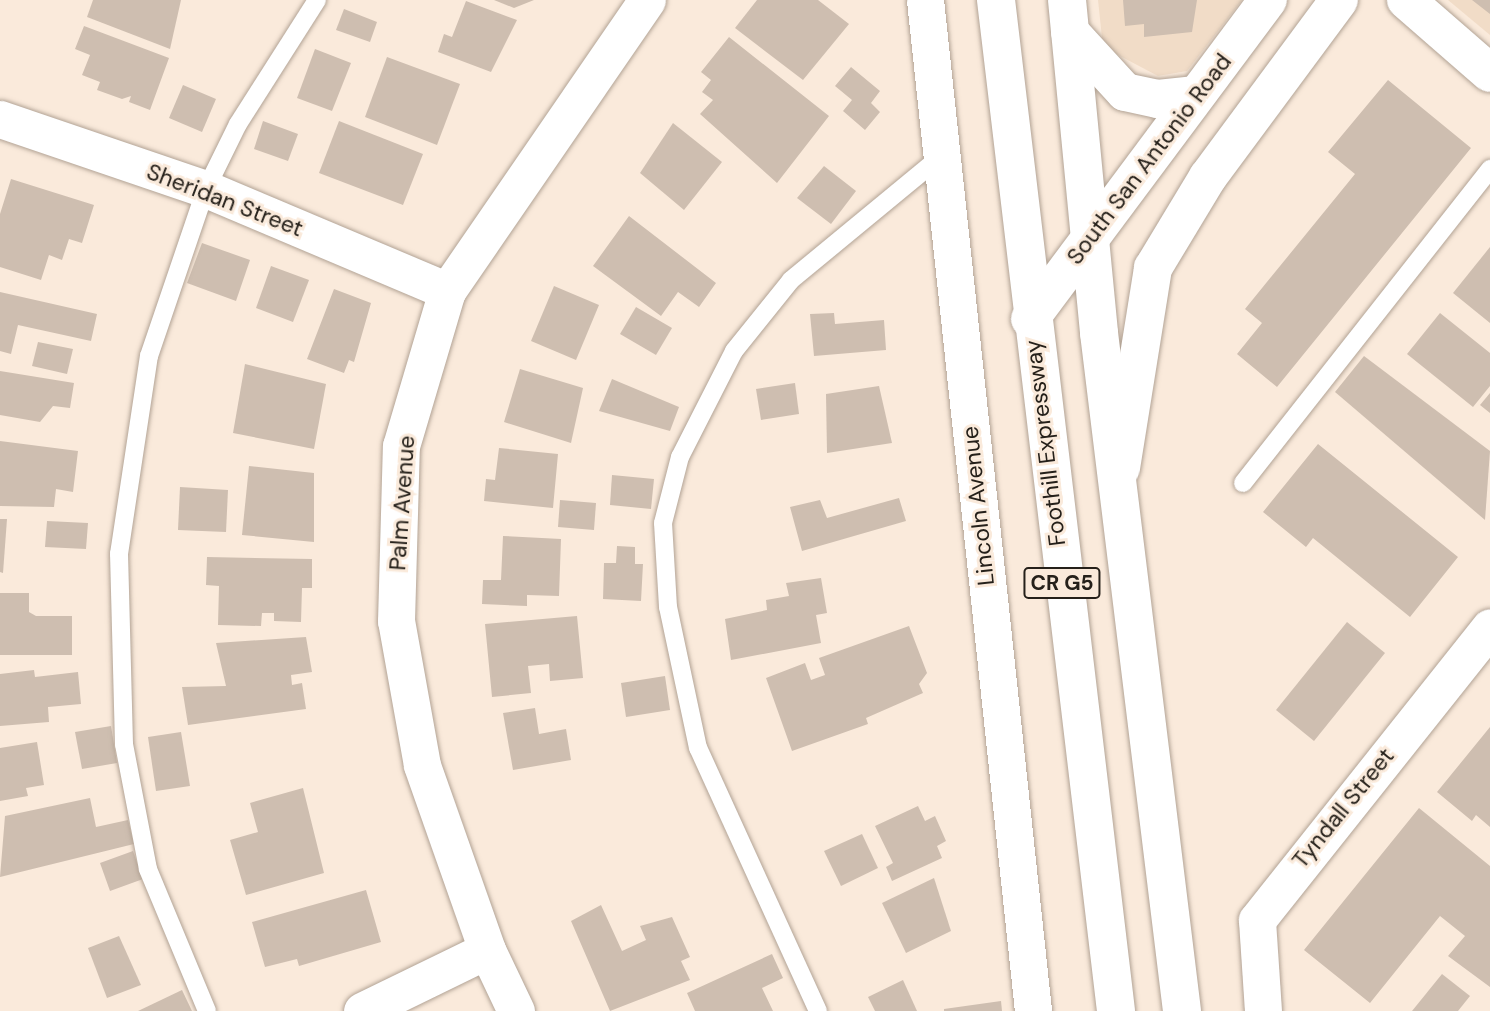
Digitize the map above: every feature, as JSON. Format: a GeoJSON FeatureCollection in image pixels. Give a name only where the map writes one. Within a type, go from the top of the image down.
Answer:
{"type":"FeatureCollection","features":[{"type":"Feature","properties":{"kind":"main road","name":"Foothill Expressway"},"geometry":{"type":"LineString","coordinates":[[996,0],[1030,319],[1116,1011]]}},
{"type":"Feature","properties":{"kind":"main road"},"geometry":{"type":"LineString","coordinates":[[1119,485],[1153,268],[1208,177],[1339,0]]}},
{"type":"Feature","properties":{"kind":"main road"},"geometry":{"type":"LineString","coordinates":[[1406,0],[1490,73]]}},
{"type":"Feature","properties":{"kind":"main road","name":"South San Antonio Road"},"geometry":{"type":"LineString","coordinates":[[1030,319],[1262,5]]}},
{"type":"Feature","properties":{"kind":"main road"},"geometry":{"type":"LineString","coordinates":[[1069,16],[1125,92],[1158,99],[1194,95]]}},
{"type":"Feature","properties":{"kind":"main road","name":"CR G5"},"geometry":{"type":"LineString","coordinates":[[1069,16],[1090,238],[1182,1011]]}},
{"type":"Feature","properties":{"kind":"street","name":"Palm Avenue"},"geometry":{"type":"LineString","coordinates":[[516,1011],[487,950],[422,765],[396,621],[401,446],[447,291],[647,0]]}},
{"type":"Feature","properties":{"kind":"street","name":"Lincoln Avenue"},"geometry":{"type":"LineString","coordinates":[[925,0],[1033,1011]]}},
{"type":"Feature","properties":{"kind":"street","name":"Sheridan Street"},"geometry":{"type":"LineString","coordinates":[[0,119],[206,189],[447,291]]}},
{"type":"Feature","properties":{"kind":"street","name":"Tyndall Street"},"geometry":{"type":"LineString","coordinates":[[1263,1011],[1254,942],[1262,911],[1490,627]]}},
{"type":"Feature","properties":{"kind":"street"},"geometry":{"type":"LineString","coordinates":[[362,1011],[487,950]]}},
{"type":"Feature","properties":{"kind":"lane"},"geometry":{"type":"LineString","coordinates":[[207,1011],[148,869],[128,769],[119,554],[149,356],[206,189],[238,124],[317,0]]}},
{"type":"Feature","properties":{"kind":"lane"},"geometry":{"type":"LineString","coordinates":[[818,1011],[698,748],[668,607],[663,523],[680,457],[734,351],[791,279],[940,157]]}},
{"type":"Feature","properties":{"kind":"lane"},"geometry":{"type":"LineString","coordinates":[[1243,483],[1490,169]]}},
{"type":"Feature","properties":{"kind":"shaded area"},"geometry":{"type":"Polygon","coordinates":[[[1098,0],[1242,0],[1187,71],[1158,76],[1103,47],[1098,0]]]}},
{"type":"Feature","properties":{"kind":"shaded area"},"geometry":{"type":"Polygon","coordinates":[[[1448,0],[1490,0],[1490,35],[1448,0]]]}},
{"type":"Feature","properties":{"kind":"building"},"geometry":{"type":"Polygon","coordinates":[[[93,0],[181,0],[170,49],[87,17],[93,0]]]}},
{"type":"Feature","properties":{"kind":"building"},"geometry":{"type":"Polygon","coordinates":[[[494,0],[534,0],[514,8],[494,0]]]}},
{"type":"Feature","properties":{"kind":"building"},"geometry":{"type":"Polygon","coordinates":[[[757,0],[818,0],[849,24],[803,80],[735,28],[757,0]]]}},
{"type":"Feature","properties":{"kind":"building"},"geometry":{"type":"Polygon","coordinates":[[[1123,0],[1197,0],[1192,32],[1144,37],[1144,24],[1125,26],[1123,0]]]}},
{"type":"Feature","properties":{"kind":"building"},"geometry":{"type":"Polygon","coordinates":[[[1472,0],[1490,0],[1490,14],[1472,0]]]}},
{"type":"Feature","properties":{"kind":"building"},"geometry":{"type":"Polygon","coordinates":[[[466,1],[517,20],[491,72],[438,52],[444,34],[452,37],[466,1]]]}},
{"type":"Feature","properties":{"kind":"building"},"geometry":{"type":"Polygon","coordinates":[[[344,9],[377,22],[370,42],[336,30],[344,9]]]}},
{"type":"Feature","properties":{"kind":"building"},"geometry":{"type":"Polygon","coordinates":[[[84,26],[169,58],[150,110],[129,102],[131,96],[122,99],[97,90],[100,82],[82,75],[90,55],[75,49],[84,26]]]}},
{"type":"Feature","properties":{"kind":"building"},"geometry":{"type":"Polygon","coordinates":[[[729,37],[829,116],[777,183],[700,114],[713,100],[702,92],[711,80],[701,72],[729,37]]]}},
{"type":"Feature","properties":{"kind":"building"},"geometry":{"type":"Polygon","coordinates":[[[315,49],[351,63],[332,111],[297,98],[315,49]]]}},
{"type":"Feature","properties":{"kind":"building"},"geometry":{"type":"Polygon","coordinates":[[[387,57],[460,84],[437,145],[365,117],[387,57]]]}},
{"type":"Feature","properties":{"kind":"building"},"geometry":{"type":"Polygon","coordinates":[[[851,67],[880,91],[871,103],[880,112],[865,130],[843,111],[852,100],[835,86],[851,67]]]}},
{"type":"Feature","properties":{"kind":"building"},"geometry":{"type":"Polygon","coordinates":[[[1388,80],[1471,148],[1277,387],[1237,354],[1262,323],[1245,309],[1355,174],[1328,152],[1388,80]]]}},
{"type":"Feature","properties":{"kind":"building"},"geometry":{"type":"Polygon","coordinates":[[[183,85],[216,99],[202,132],[169,118],[183,85]]]}},
{"type":"Feature","properties":{"kind":"building"},"geometry":{"type":"Polygon","coordinates":[[[263,121],[298,134],[288,161],[254,149],[263,121]]]}},
{"type":"Feature","properties":{"kind":"building"},"geometry":{"type":"Polygon","coordinates":[[[339,121],[423,154],[403,205],[319,173],[339,121]]]}},
{"type":"Feature","properties":{"kind":"building"},"geometry":{"type":"Polygon","coordinates":[[[673,123],[722,162],[684,210],[640,173],[673,123]]]}},
{"type":"Feature","properties":{"kind":"building"},"geometry":{"type":"Polygon","coordinates":[[[824,166],[856,191],[831,224],[797,198],[824,166]]]}},
{"type":"Feature","properties":{"kind":"building"},"geometry":{"type":"Polygon","coordinates":[[[11,179],[94,205],[82,243],[69,239],[62,260],[49,255],[41,280],[0,267],[0,214],[11,179]]]}},
{"type":"Feature","properties":{"kind":"building"},"geometry":{"type":"Polygon","coordinates":[[[629,216],[716,283],[699,307],[678,292],[661,316],[593,266],[629,216]]]}},
{"type":"Feature","properties":{"kind":"building"},"geometry":{"type":"Polygon","coordinates":[[[202,243],[250,260],[236,301],[187,283],[202,243]]]}},
{"type":"Feature","properties":{"kind":"building"},"geometry":{"type":"Polygon","coordinates":[[[1490,247],[1490,323],[1453,293],[1490,247]]]}},
{"type":"Feature","properties":{"kind":"building"},"geometry":{"type":"Polygon","coordinates":[[[271,266],[309,280],[293,322],[256,308],[271,266]]]}},
{"type":"Feature","properties":{"kind":"building"},"geometry":{"type":"Polygon","coordinates":[[[554,286],[599,305],[576,360],[531,341],[554,286]]]}},
{"type":"Feature","properties":{"kind":"building"},"geometry":{"type":"Polygon","coordinates":[[[334,289],[371,303],[354,362],[349,360],[344,373],[307,359],[334,289]]]}},
{"type":"Feature","properties":{"kind":"building"},"geometry":{"type":"Polygon","coordinates":[[[0,292],[97,314],[91,341],[18,325],[11,354],[0,351],[0,292]]]}},
{"type":"Feature","properties":{"kind":"building"},"geometry":{"type":"Polygon","coordinates":[[[636,307],[672,328],[656,355],[620,334],[636,307]]]}},
{"type":"Feature","properties":{"kind":"building"},"geometry":{"type":"Polygon","coordinates":[[[834,313],[835,324],[884,320],[886,350],[814,356],[810,314],[834,313]]]}},
{"type":"Feature","properties":{"kind":"building"},"geometry":{"type":"Polygon","coordinates":[[[1440,313],[1490,353],[1490,386],[1473,407],[1407,354],[1440,313]]]}},
{"type":"Feature","properties":{"kind":"building"},"geometry":{"type":"Polygon","coordinates":[[[38,342],[73,349],[67,374],[32,366],[38,342]]]}},
{"type":"Feature","properties":{"kind":"building"},"geometry":{"type":"Polygon","coordinates":[[[1364,356],[1490,451],[1485,520],[1335,392],[1364,356]]]}},
{"type":"Feature","properties":{"kind":"building"},"geometry":{"type":"Polygon","coordinates":[[[245,364],[326,384],[314,449],[233,433],[245,364]]]}},
{"type":"Feature","properties":{"kind":"building"},"geometry":{"type":"Polygon","coordinates":[[[520,369],[583,388],[571,443],[504,422],[520,369]]]}},
{"type":"Feature","properties":{"kind":"building"},"geometry":{"type":"Polygon","coordinates":[[[0,371],[74,383],[70,408],[53,406],[40,422],[0,415],[0,371]]]}},
{"type":"Feature","properties":{"kind":"building"},"geometry":{"type":"Polygon","coordinates":[[[612,379],[679,407],[670,431],[599,411],[612,379]]]}},
{"type":"Feature","properties":{"kind":"building"},"geometry":{"type":"Polygon","coordinates":[[[795,383],[799,414],[761,420],[756,389],[795,383]]]}},
{"type":"Feature","properties":{"kind":"building"},"geometry":{"type":"Polygon","coordinates":[[[879,386],[892,443],[827,453],[826,394],[879,386]]]}},
{"type":"Feature","properties":{"kind":"building"},"geometry":{"type":"Polygon","coordinates":[[[1490,393],[1490,413],[1480,405],[1490,393]]]}},
{"type":"Feature","properties":{"kind":"building"},"geometry":{"type":"Polygon","coordinates":[[[0,441],[78,451],[73,492],[56,489],[54,507],[0,506],[0,441]]]}},
{"type":"Feature","properties":{"kind":"building"},"geometry":{"type":"Polygon","coordinates":[[[1318,444],[1458,557],[1410,617],[1313,538],[1306,547],[1263,512],[1318,444]]]}},
{"type":"Feature","properties":{"kind":"building"},"geometry":{"type":"Polygon","coordinates":[[[499,448],[558,454],[553,508],[484,501],[486,479],[495,480],[499,448]]]}},
{"type":"Feature","properties":{"kind":"building"},"geometry":{"type":"Polygon","coordinates":[[[249,466],[314,473],[314,542],[242,535],[249,466]]]}},
{"type":"Feature","properties":{"kind":"building"},"geometry":{"type":"Polygon","coordinates":[[[612,475],[654,479],[651,509],[610,505],[612,475]]]}},
{"type":"Feature","properties":{"kind":"building"},"geometry":{"type":"Polygon","coordinates":[[[180,487],[228,490],[226,532],[178,530],[180,487]]]}},
{"type":"Feature","properties":{"kind":"building"},"geometry":{"type":"Polygon","coordinates":[[[899,498],[906,521],[802,551],[790,507],[820,500],[827,518],[899,498]]]}},
{"type":"Feature","properties":{"kind":"building"},"geometry":{"type":"Polygon","coordinates":[[[560,500],[596,503],[594,530],[558,527],[560,500]]]}},
{"type":"Feature","properties":{"kind":"building"},"geometry":{"type":"Polygon","coordinates":[[[0,519],[7,519],[3,573],[0,572],[0,519]]]}},
{"type":"Feature","properties":{"kind":"building"},"geometry":{"type":"Polygon","coordinates":[[[47,521],[88,523],[86,549],[45,547],[47,521]]]}},
{"type":"Feature","properties":{"kind":"building"},"geometry":{"type":"Polygon","coordinates":[[[503,536],[561,539],[559,596],[527,595],[527,606],[482,604],[483,580],[501,580],[503,536]]]}},
{"type":"Feature","properties":{"kind":"building"},"geometry":{"type":"Polygon","coordinates":[[[617,546],[635,547],[635,564],[643,564],[641,601],[603,599],[604,563],[616,563],[617,546]]]}},
{"type":"Feature","properties":{"kind":"building"},"geometry":{"type":"Polygon","coordinates":[[[207,557],[312,559],[312,588],[302,588],[301,622],[274,621],[274,613],[262,613],[261,626],[218,625],[219,586],[206,585],[207,557]]]}},
{"type":"Feature","properties":{"kind":"building"},"geometry":{"type":"Polygon","coordinates":[[[821,578],[827,613],[816,615],[821,643],[731,660],[725,619],[767,610],[766,600],[789,596],[786,583],[821,578]]]}},
{"type":"Feature","properties":{"kind":"building"},"geometry":{"type":"Polygon","coordinates":[[[0,593],[29,593],[29,612],[36,616],[72,616],[72,655],[0,655],[0,593]]]}},
{"type":"Feature","properties":{"kind":"building"},"geometry":{"type":"Polygon","coordinates":[[[577,616],[583,678],[550,681],[549,664],[528,666],[531,693],[492,697],[485,624],[577,616]]]}},
{"type":"Feature","properties":{"kind":"building"},"geometry":{"type":"Polygon","coordinates":[[[1347,622],[1385,653],[1314,741],[1276,710],[1347,622]]]}},
{"type":"Feature","properties":{"kind":"building"},"geometry":{"type":"Polygon","coordinates":[[[909,626],[927,673],[919,684],[923,693],[866,718],[868,724],[792,751],[766,678],[805,663],[811,680],[825,675],[819,658],[909,626]]]}},
{"type":"Feature","properties":{"kind":"building"},"geometry":{"type":"Polygon","coordinates":[[[306,637],[312,672],[291,675],[292,685],[302,683],[306,709],[188,725],[182,687],[226,686],[216,643],[306,637]]]}},
{"type":"Feature","properties":{"kind":"building"},"geometry":{"type":"Polygon","coordinates":[[[34,670],[35,677],[78,672],[81,704],[48,707],[49,722],[0,726],[0,674],[34,670]]]}},
{"type":"Feature","properties":{"kind":"building"},"geometry":{"type":"Polygon","coordinates":[[[665,676],[670,710],[626,717],[621,683],[665,676]]]}},
{"type":"Feature","properties":{"kind":"building"},"geometry":{"type":"Polygon","coordinates":[[[535,708],[539,734],[566,729],[571,760],[513,770],[503,713],[535,708]]]}},
{"type":"Feature","properties":{"kind":"building"},"geometry":{"type":"Polygon","coordinates":[[[111,726],[117,763],[82,769],[75,732],[111,726]]]}},
{"type":"Feature","properties":{"kind":"building"},"geometry":{"type":"Polygon","coordinates":[[[1490,727],[1490,827],[1476,815],[1472,821],[1437,792],[1490,727]]]}},
{"type":"Feature","properties":{"kind":"building"},"geometry":{"type":"Polygon","coordinates":[[[181,732],[190,786],[156,791],[148,737],[181,732]]]}},
{"type":"Feature","properties":{"kind":"building"},"geometry":{"type":"Polygon","coordinates":[[[37,742],[44,785],[26,788],[28,796],[0,801],[0,748],[37,742]]]}},
{"type":"Feature","properties":{"kind":"building"},"geometry":{"type":"Polygon","coordinates":[[[303,788],[324,873],[246,895],[230,840],[258,832],[250,803],[303,788]]]}},
{"type":"Feature","properties":{"kind":"building"},"geometry":{"type":"Polygon","coordinates":[[[90,798],[96,827],[128,820],[134,844],[0,877],[5,816],[90,798]]]}},
{"type":"Feature","properties":{"kind":"building"},"geometry":{"type":"Polygon","coordinates":[[[918,806],[925,821],[935,816],[946,841],[937,846],[942,858],[892,881],[886,867],[893,863],[875,826],[918,806]]]}},
{"type":"Feature","properties":{"kind":"building"},"geometry":{"type":"Polygon","coordinates":[[[1419,808],[1490,866],[1490,987],[1448,956],[1465,936],[1440,916],[1370,1003],[1304,950],[1419,808]]]}},
{"type":"Feature","properties":{"kind":"building"},"geometry":{"type":"Polygon","coordinates":[[[862,834],[878,868],[841,886],[824,851],[862,834]]]}},
{"type":"Feature","properties":{"kind":"building"},"geometry":{"type":"Polygon","coordinates":[[[133,851],[143,879],[110,891],[100,863],[133,851]]]}},
{"type":"Feature","properties":{"kind":"building"},"geometry":{"type":"Polygon","coordinates":[[[934,878],[951,931],[906,953],[882,903],[934,878]]]}},
{"type":"Feature","properties":{"kind":"building"},"geometry":{"type":"Polygon","coordinates":[[[366,890],[381,942],[299,966],[297,959],[265,967],[252,922],[366,890]]]}},
{"type":"Feature","properties":{"kind":"building"},"geometry":{"type":"Polygon","coordinates":[[[601,905],[622,951],[646,940],[640,926],[672,917],[690,957],[681,961],[690,980],[610,1011],[571,921],[601,905]]]}},
{"type":"Feature","properties":{"kind":"building"},"geometry":{"type":"Polygon","coordinates":[[[119,936],[141,985],[107,998],[88,948],[119,936]]]}},
{"type":"Feature","properties":{"kind":"building"},"geometry":{"type":"Polygon","coordinates":[[[772,954],[783,978],[762,988],[773,1011],[695,1011],[687,993],[772,954]]]}},
{"type":"Feature","properties":{"kind":"building"},"geometry":{"type":"Polygon","coordinates":[[[1442,974],[1470,996],[1458,1011],[1412,1011],[1442,974]]]}},
{"type":"Feature","properties":{"kind":"building"},"geometry":{"type":"Polygon","coordinates":[[[903,980],[917,1011],[875,1011],[868,997],[903,980]]]}},
{"type":"Feature","properties":{"kind":"building"},"geometry":{"type":"Polygon","coordinates":[[[182,990],[192,1011],[138,1011],[182,990]]]}},
{"type":"Feature","properties":{"kind":"building"},"geometry":{"type":"Polygon","coordinates":[[[1001,1001],[1002,1011],[944,1011],[944,1009],[1001,1001]]]}}]}
